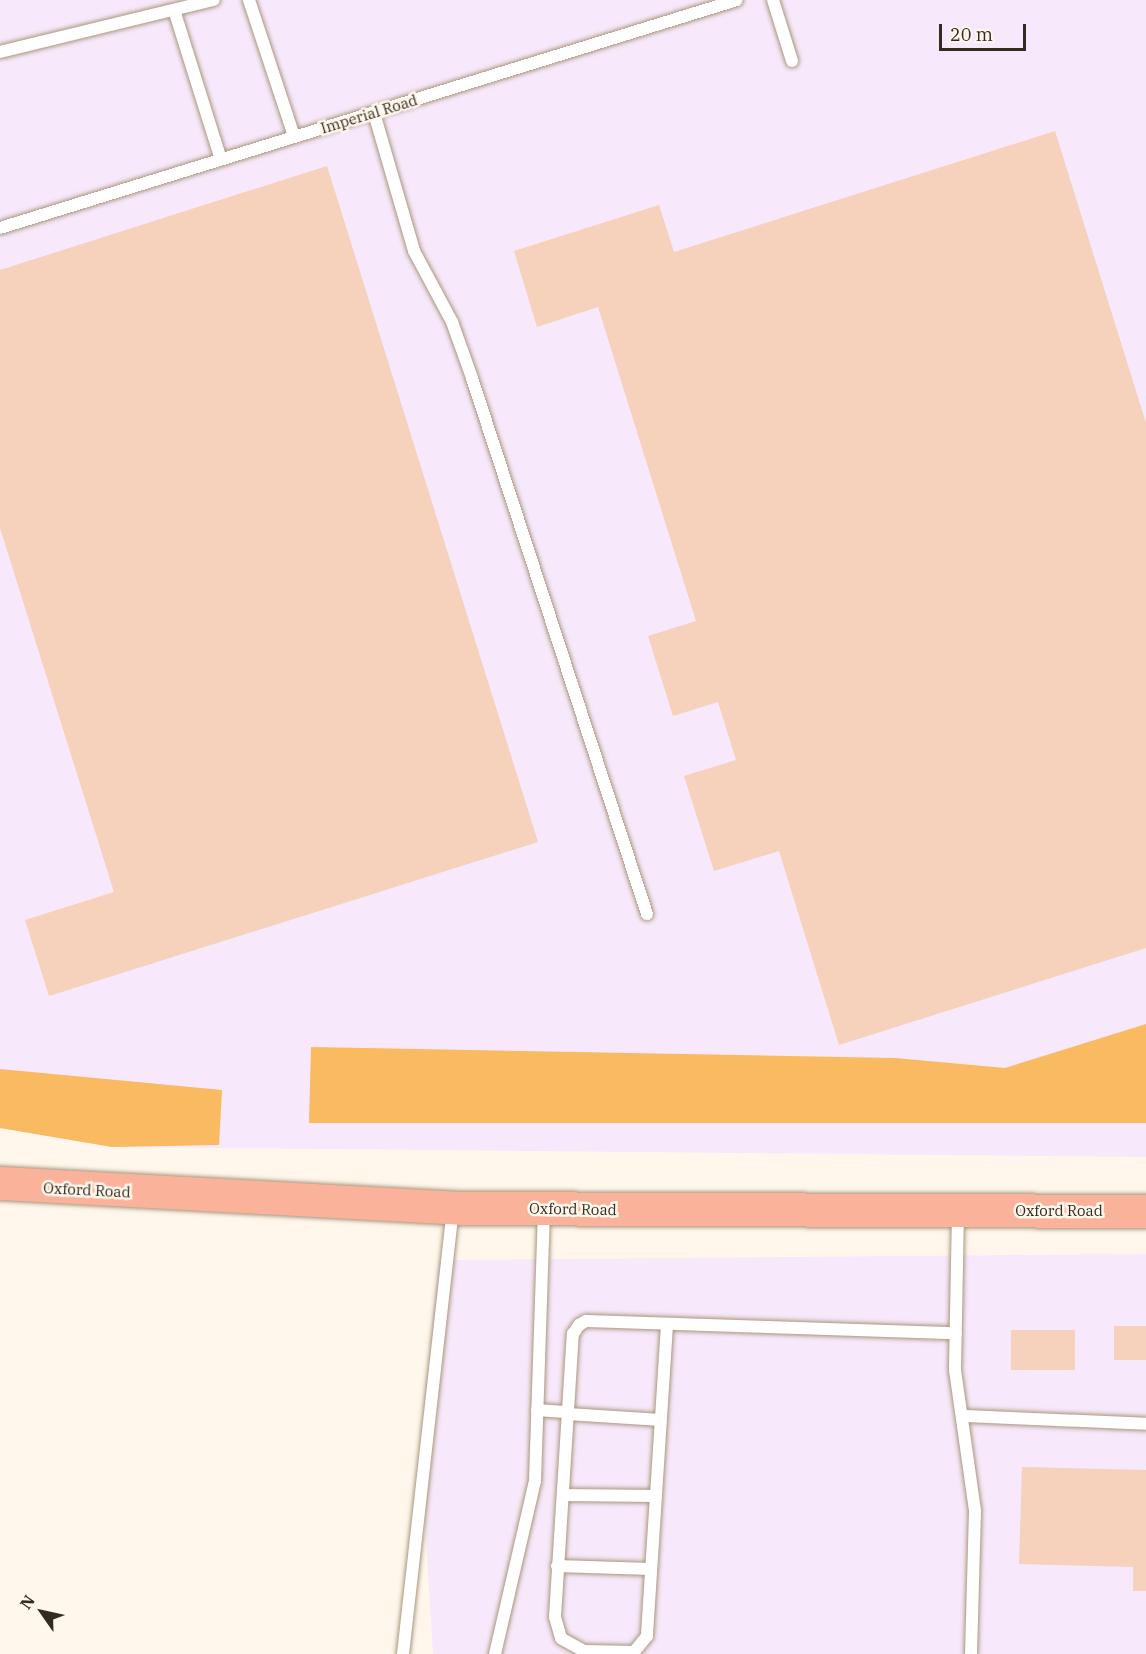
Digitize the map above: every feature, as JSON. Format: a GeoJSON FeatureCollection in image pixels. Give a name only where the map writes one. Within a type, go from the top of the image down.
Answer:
{"type":"FeatureCollection","features":[{"type":"Feature","properties":{"kind":"highway","name":"Oxford Road"},"geometry":{"type":"LineString","coordinates":[[0,1183],[453,1208],[958,1212],[1146,1211]]}},
{"type":"Feature","properties":{"kind":"lane"},"geometry":{"type":"LineString","coordinates":[[0,52],[175,13],[214,0]]}},
{"type":"Feature","properties":{"kind":"lane"},"geometry":{"type":"LineString","coordinates":[[249,0],[294,136]]}},
{"type":"Feature","properties":{"kind":"lane","name":"Imperial Road"},"geometry":{"type":"LineString","coordinates":[[0,228],[220,157],[375,113],[737,0]]}},
{"type":"Feature","properties":{"kind":"lane"},"geometry":{"type":"LineString","coordinates":[[773,0],[792,61]]}},
{"type":"Feature","properties":{"kind":"lane"},"geometry":{"type":"LineString","coordinates":[[175,13],[220,157]]}},
{"type":"Feature","properties":{"kind":"lane"},"geometry":{"type":"LineString","coordinates":[[375,113],[414,251],[453,322],[647,914]]}},
{"type":"Feature","properties":{"kind":"lane"},"geometry":{"type":"LineString","coordinates":[[404,1654],[453,1208]]}},
{"type":"Feature","properties":{"kind":"lane"},"geometry":{"type":"LineString","coordinates":[[495,1654],[535,1481],[544,1209]]}},
{"type":"Feature","properties":{"kind":"lane"},"geometry":{"type":"LineString","coordinates":[[958,1212],[955,1370],[966,1416],[975,1511],[971,1654]]}},
{"type":"Feature","properties":{"kind":"lane"},"geometry":{"type":"LineString","coordinates":[[667,1324],[647,1636],[634,1652],[584,1651],[561,1638],[555,1617],[573,1334],[579,1325],[667,1324],[956,1333]]}},
{"type":"Feature","properties":{"kind":"lane"},"geometry":{"type":"LineString","coordinates":[[537,1410],[661,1420]]}},
{"type":"Feature","properties":{"kind":"lane"},"geometry":{"type":"LineString","coordinates":[[966,1416],[1146,1424]]}},
{"type":"Feature","properties":{"kind":"lane"},"geometry":{"type":"LineString","coordinates":[[563,1495],[656,1496]]}},
{"type":"Feature","properties":{"kind":"lane"},"geometry":{"type":"LineString","coordinates":[[557,1566],[651,1569]]}},
{"type":"Feature","properties":{"kind":"shaded area"},"geometry":{"type":"Polygon","coordinates":[[[0,0],[1146,0],[1146,1157],[112,1147],[0,1128],[0,0]]]}},
{"type":"Feature","properties":{"kind":"shaded area"},"geometry":{"type":"Polygon","coordinates":[[[1146,1024],[1146,1123],[309,1123],[311,1047],[895,1058],[1005,1068],[1146,1024]]]}},
{"type":"Feature","properties":{"kind":"shaded area"},"geometry":{"type":"Polygon","coordinates":[[[0,1069],[222,1090],[219,1145],[112,1147],[0,1128],[0,1069]]]}},
{"type":"Feature","properties":{"kind":"shaded area"},"geometry":{"type":"Polygon","coordinates":[[[1146,1254],[1146,1654],[433,1654],[420,1440],[439,1260],[1146,1254]]]}},
{"type":"Feature","properties":{"kind":"building"},"geometry":{"type":"Polygon","coordinates":[[[1055,131],[1146,423],[1146,948],[839,1045],[779,851],[714,871],[684,776],[736,760],[718,702],[673,716],[648,636],[696,621],[598,307],[537,327],[514,251],[659,205],[674,252],[1055,131]]]}},
{"type":"Feature","properties":{"kind":"building"},"geometry":{"type":"Polygon","coordinates":[[[327,166],[538,842],[49,996],[25,920],[114,892],[0,528],[0,270],[327,166]]]}},
{"type":"Feature","properties":{"kind":"building"},"geometry":{"type":"Polygon","coordinates":[[[1114,1326],[1146,1326],[1146,1360],[1114,1360],[1114,1326]]]}},
{"type":"Feature","properties":{"kind":"building"},"geometry":{"type":"Polygon","coordinates":[[[1011,1330],[1075,1330],[1075,1370],[1011,1370],[1011,1330]]]}},
{"type":"Feature","properties":{"kind":"building"},"geometry":{"type":"Polygon","coordinates":[[[1022,1467],[1146,1470],[1146,1591],[1133,1591],[1133,1567],[1019,1564],[1022,1467]]]}}]}
